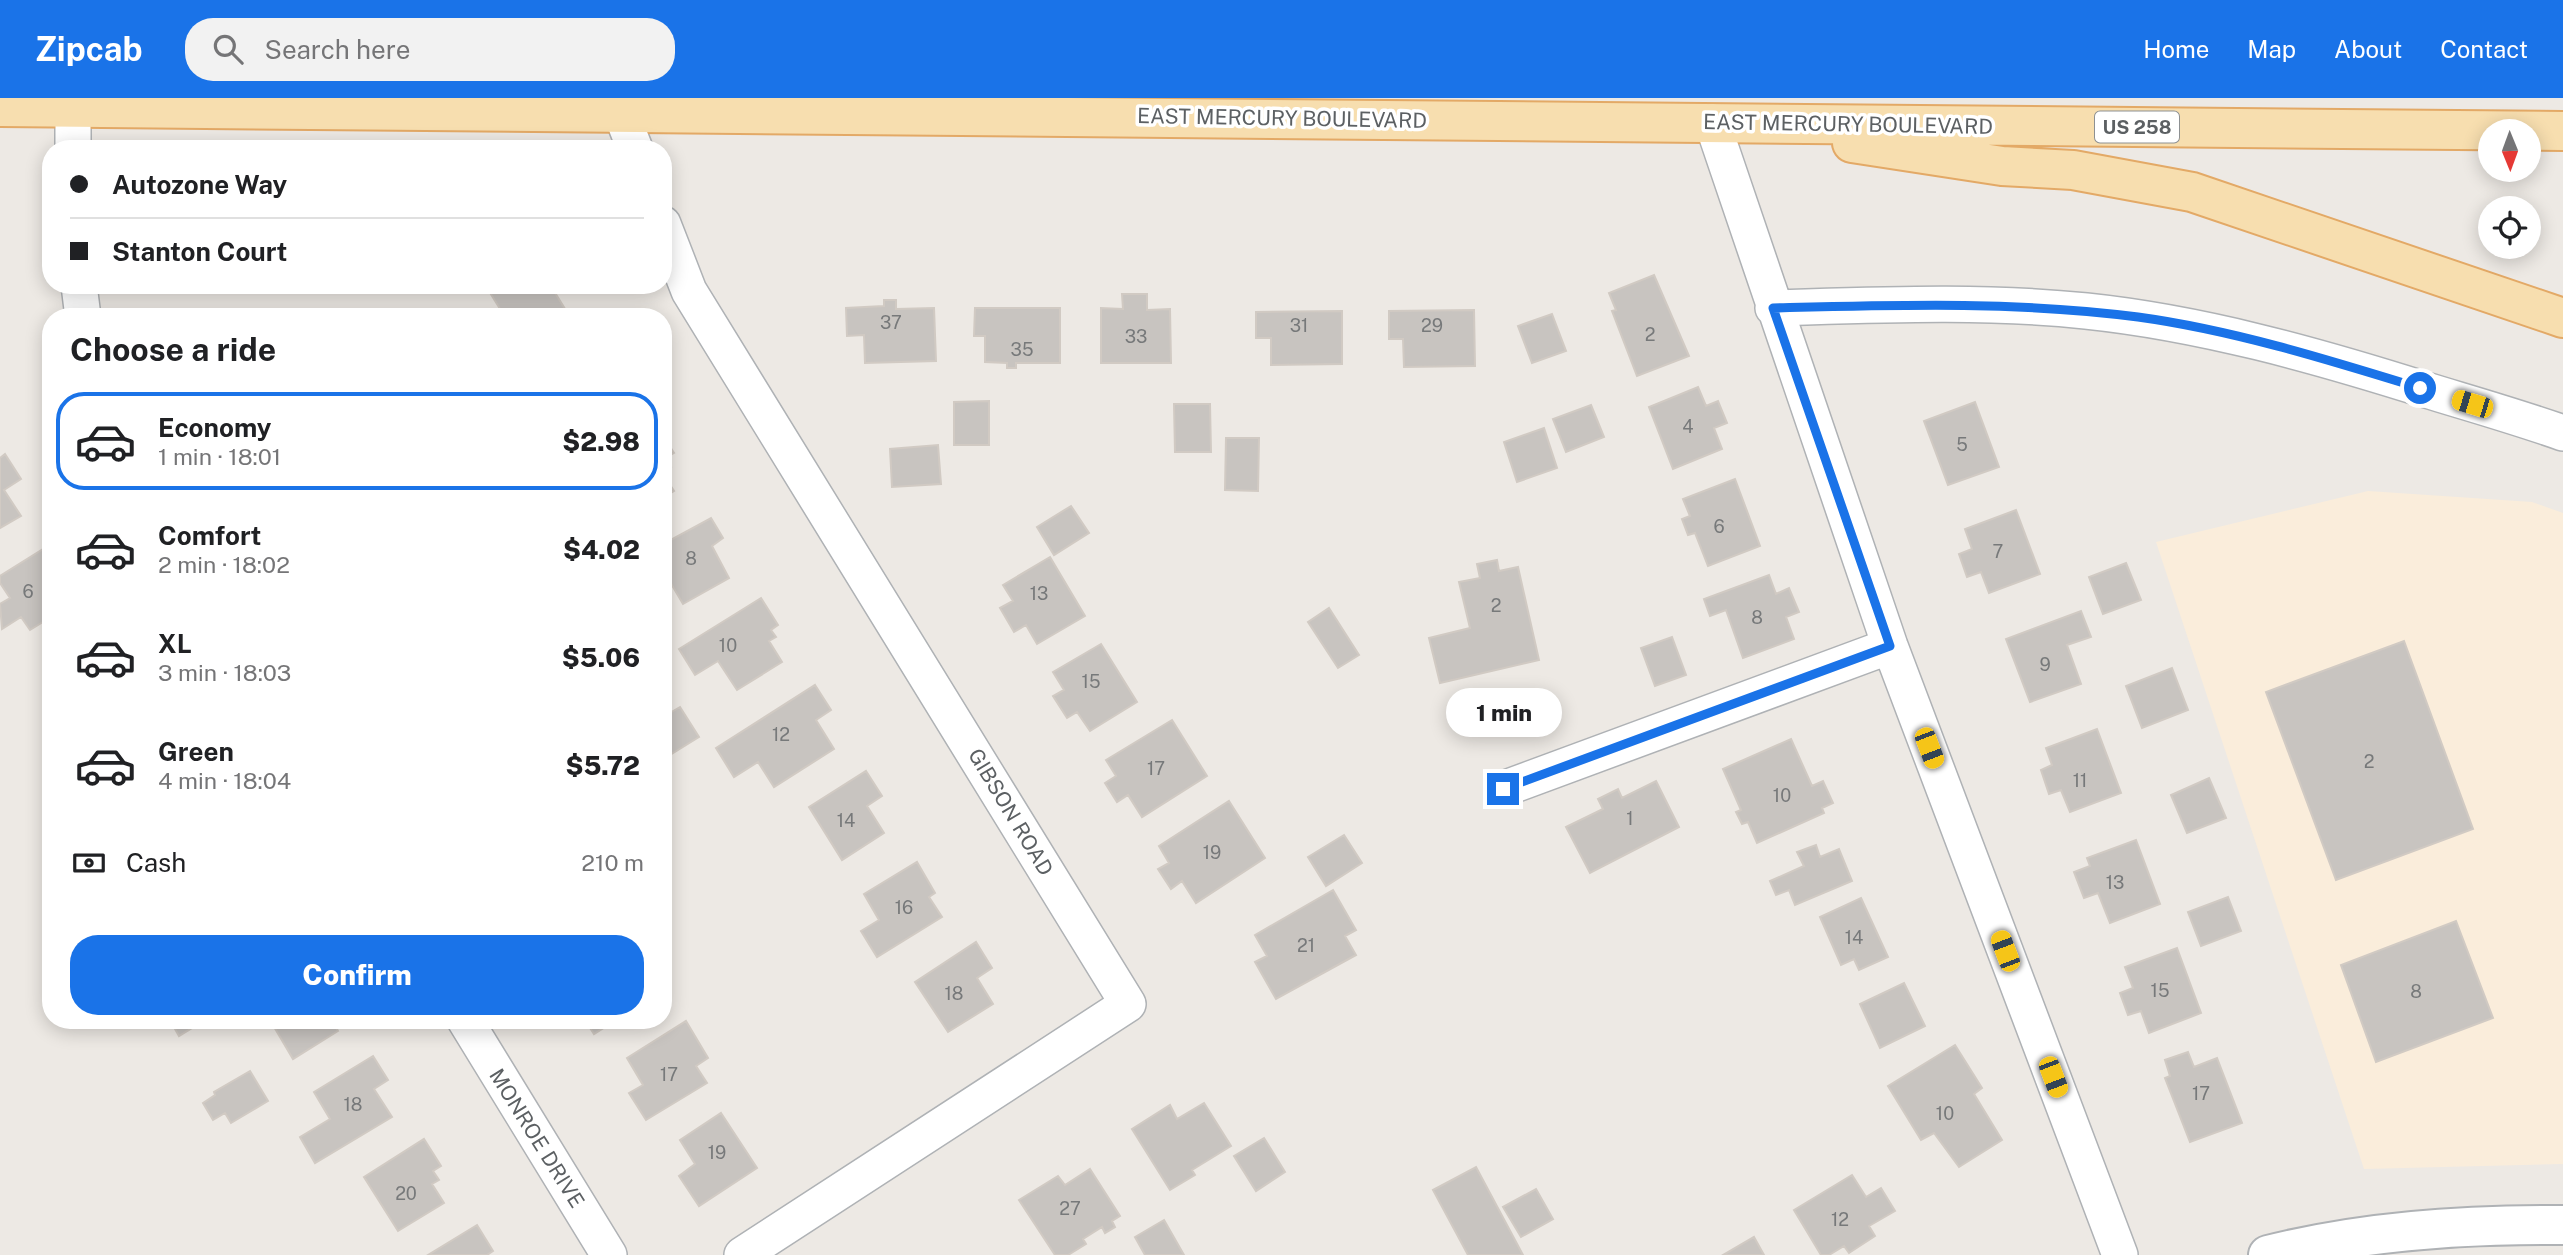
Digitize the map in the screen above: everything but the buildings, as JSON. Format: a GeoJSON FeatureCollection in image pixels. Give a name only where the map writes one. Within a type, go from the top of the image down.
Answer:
{"type":"FeatureCollection","features":[{"type":"Feature","properties":{"kind":"main road","name":"EAST MERCURY BOULEVARD"},"geometry":{"type":"LineString","coordinates":[[0,107],[621,113],[1079,107],[1712,122],[2563,131]]}},
{"type":"Feature","properties":{"kind":"main road"},"geometry":{"type":"LineString","coordinates":[[0,133],[74,108]]}},
{"type":"Feature","properties":{"kind":"main road"},"geometry":{"type":"LineString","coordinates":[[1712,122],[2002,166],[2073,170],[2192,192],[2563,318]]}},
{"type":"Feature","properties":{"kind":"street"},"geometry":{"type":"LineString","coordinates":[[73,140],[74,108]]}},
{"type":"Feature","properties":{"kind":"street"},"geometry":{"type":"LineString","coordinates":[[621,113],[632,140]]}},
{"type":"Feature","properties":{"kind":"street"},"geometry":{"type":"LineString","coordinates":[[1712,122],[1890,646],[2120,1255]]}},
{"type":"Feature","properties":{"kind":"street","name":"GIBSON ROAD"},"geometry":{"type":"LineString","coordinates":[[672,247],[689,291],[1128,1004],[742,1255]]}},
{"type":"Feature","properties":{"kind":"street"},"geometry":{"type":"LineString","coordinates":[[1773,308],[1925,304],[2083,310],[2141,317],[2228,335],[2369,372],[2563,433]]}},
{"type":"Feature","properties":{"kind":"street"},"geometry":{"type":"LineString","coordinates":[[1503,789],[1890,646]]}},
{"type":"Feature","properties":{"kind":"street","name":"MONROE DRIVE"},"geometry":{"type":"LineString","coordinates":[[471,1029],[609,1255]]}},
{"type":"Feature","properties":{"kind":"street"},"geometry":{"type":"LineString","coordinates":[[2268,1255],[2339,1241],[2416,1233],[2563,1225]]}},
{"type":"Feature","properties":{"kind":"shaded area"},"geometry":{"type":"Polygon","coordinates":[[[2368,491],[2532,502],[2563,513],[2563,1164],[2364,1169],[2156,542],[2368,491]]]}},
{"type":"Feature","properties":{"kind":"route"},"geometry":{"type":"LineString","coordinates":[[1503,789],[1890,646],[1773,308],[1925,304],[2083,310],[2141,317],[2228,335],[2420,388]]}}]}
